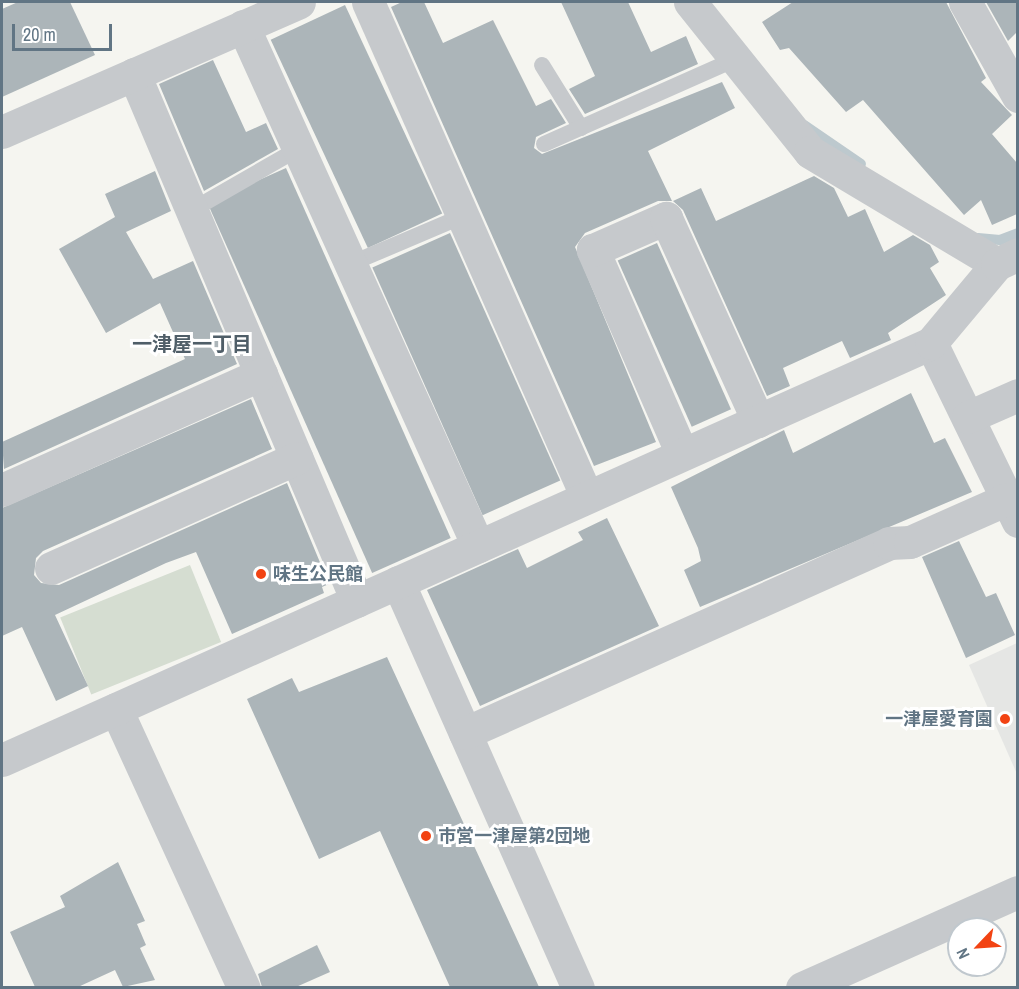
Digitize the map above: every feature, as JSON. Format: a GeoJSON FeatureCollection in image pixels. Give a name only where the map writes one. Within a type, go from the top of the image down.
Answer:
{"type":"FeatureCollection","features":[{"type":"Feature","properties":{"kind":"street"},"geometry":{"type":"LineString","coordinates":[[2,132],[299,2]]}},
{"type":"Feature","properties":{"kind":"street"},"geometry":{"type":"LineString","coordinates":[[369,2],[586,495]]}},
{"type":"Feature","properties":{"kind":"street"},"geometry":{"type":"LineString","coordinates":[[2,760],[357,601],[586,495],[758,422],[931,343],[1007,259],[810,152],[690,2]]}},
{"type":"Feature","properties":{"kind":"street"},"geometry":{"type":"LineString","coordinates":[[965,2],[1017,96]]}},
{"type":"Feature","properties":{"kind":"street"},"geometry":{"type":"LineString","coordinates":[[243,26],[478,546]]}},
{"type":"Feature","properties":{"kind":"street"},"geometry":{"type":"LineString","coordinates":[[134,74],[357,601]]}},
{"type":"Feature","properties":{"kind":"street"},"geometry":{"type":"LineString","coordinates":[[682,454],[593,250],[666,218],[758,422]]}},
{"type":"Feature","properties":{"kind":"street"},"geometry":{"type":"LineString","coordinates":[[465,733],[889,543],[910,542],[1014,512],[931,343]]}},
{"type":"Feature","properties":{"kind":"street"},"geometry":{"type":"LineString","coordinates":[[2,490],[261,374]]}},
{"type":"Feature","properties":{"kind":"street"},"geometry":{"type":"LineString","coordinates":[[968,417],[1017,395]]}},
{"type":"Feature","properties":{"kind":"street"},"geometry":{"type":"LineString","coordinates":[[51,568],[297,458]]}},
{"type":"Feature","properties":{"kind":"street"},"geometry":{"type":"LineString","coordinates":[[398,582],[578,987]]}},
{"type":"Feature","properties":{"kind":"street"},"geometry":{"type":"LineString","coordinates":[[116,709],[244,987]]}},
{"type":"Feature","properties":{"kind":"street"},"geometry":{"type":"LineString","coordinates":[[802,987],[1017,892]]}},
{"type":"Feature","properties":{"kind":"lane"},"geometry":{"type":"LineString","coordinates":[[544,144],[736,59]]}},
{"type":"Feature","properties":{"kind":"lane"},"geometry":{"type":"LineString","coordinates":[[542,65],[581,128]]}},
{"type":"Feature","properties":{"kind":"lane"},"geometry":{"type":"LineString","coordinates":[[192,210],[298,148]]}},
{"type":"Feature","properties":{"kind":"lane"},"geometry":{"type":"LineString","coordinates":[[350,264],[463,216]]}},
{"type":"Feature","properties":{"kind":"shaded area"},"geometry":{"type":"Polygon","coordinates":[[[190,565],[221,642],[91,694],[60,617],[190,565]]]}},
{"type":"Feature","properties":{"kind":"shaded area","name":"一津屋愛育園"},"geometry":{"type":"Polygon","coordinates":[[[1017,643],[1017,774],[969,665],[1017,643]]]}},
{"type":"Feature","properties":{"kind":"building"},"geometry":{"type":"Polygon","coordinates":[[[18,2],[70,2],[95,55],[2,97],[2,9],[18,2]]]}},
{"type":"Feature","properties":{"kind":"building"},"geometry":{"type":"Polygon","coordinates":[[[402,2],[424,2],[443,43],[493,20],[536,106],[551,99],[566,123],[536,137],[534,148],[542,154],[722,82],[735,108],[648,151],[672,201],[658,201],[585,233],[575,247],[656,442],[594,466],[391,7],[402,2]]]}},
{"type":"Feature","properties":{"kind":"building"},"geometry":{"type":"Polygon","coordinates":[[[561,2],[628,2],[651,52],[686,36],[698,64],[585,114],[569,89],[595,76],[561,2]]]}},
{"type":"Feature","properties":{"kind":"building"},"geometry":{"type":"Polygon","coordinates":[[[793,2],[946,2],[986,78],[981,82],[1012,115],[992,134],[1017,163],[1017,214],[992,225],[981,200],[964,215],[863,100],[846,112],[789,48],[780,50],[762,22],[793,2]]]}},
{"type":"Feature","properties":{"kind":"building"},"geometry":{"type":"Polygon","coordinates":[[[986,2],[1017,2],[1017,32],[1008,41],[986,2]]]}},
{"type":"Feature","properties":{"kind":"building"},"geometry":{"type":"Polygon","coordinates":[[[345,5],[442,213],[368,248],[271,40],[345,5]]]}},
{"type":"Feature","properties":{"kind":"building"},"geometry":{"type":"Polygon","coordinates":[[[213,60],[246,132],[266,123],[278,149],[204,191],[159,84],[213,60]]]}},
{"type":"Feature","properties":{"kind":"building"},"geometry":{"type":"Polygon","coordinates":[[[286,168],[451,538],[372,573],[207,203],[286,168]]]}},
{"type":"Feature","properties":{"kind":"building"},"geometry":{"type":"Polygon","coordinates":[[[155,171],[171,211],[126,232],[153,279],[193,261],[237,364],[4,469],[2,442],[185,359],[160,303],[106,333],[59,249],[115,217],[105,194],[155,171]]]}},
{"type":"Feature","properties":{"kind":"building"},"geometry":{"type":"Polygon","coordinates":[[[814,176],[834,188],[848,217],[865,209],[884,252],[913,235],[930,245],[939,262],[930,268],[946,295],[888,333],[891,340],[850,358],[842,341],[783,368],[790,386],[767,396],[683,210],[673,201],[701,188],[716,221],[814,176]]]}},
{"type":"Feature","properties":{"kind":"building"},"geometry":{"type":"Polygon","coordinates":[[[450,233],[560,481],[483,515],[372,268],[450,233]]]}},
{"type":"Feature","properties":{"kind":"building"},"geometry":{"type":"Polygon","coordinates":[[[657,243],[731,409],[692,427],[618,260],[657,243]]]}},
{"type":"Feature","properties":{"kind":"building"},"geometry":{"type":"Polygon","coordinates":[[[911,393],[934,443],[945,438],[972,492],[700,607],[684,570],[701,561],[698,548],[671,487],[784,430],[793,453],[911,393]]]}},
{"type":"Feature","properties":{"kind":"building"},"geometry":{"type":"Polygon","coordinates":[[[251,399],[272,449],[43,551],[36,558],[34,575],[41,583],[59,585],[287,483],[329,584],[322,587],[324,593],[232,634],[196,552],[166,563],[55,615],[88,686],[56,701],[22,627],[2,636],[2,508],[251,399]]]}},
{"type":"Feature","properties":{"kind":"building"},"geometry":{"type":"Polygon","coordinates":[[[607,518],[659,626],[480,706],[427,590],[518,549],[527,568],[583,540],[578,532],[607,518]]]}},
{"type":"Feature","properties":{"kind":"building"},"geometry":{"type":"Polygon","coordinates":[[[959,541],[986,597],[996,593],[1015,635],[966,658],[922,557],[959,541]]]}},
{"type":"Feature","properties":{"kind":"building","name":"市営一津屋第2団地"},"geometry":{"type":"Polygon","coordinates":[[[387,657],[539,987],[450,987],[380,831],[319,859],[247,699],[292,678],[299,692],[387,657]]]}},
{"type":"Feature","properties":{"kind":"building"},"geometry":{"type":"Polygon","coordinates":[[[118,862],[145,921],[137,924],[146,945],[140,948],[155,980],[123,987],[115,970],[78,987],[35,987],[10,932],[65,907],[60,896],[118,862]]]}},
{"type":"Feature","properties":{"kind":"building"},"geometry":{"type":"Polygon","coordinates":[[[317,945],[330,972],[296,987],[262,987],[258,974],[317,945]]]}},
{"type":"Feature","properties":{"kind":"waterway"},"geometry":{"type":"LineString","coordinates":[[804,125],[861,164]]}},
{"type":"Feature","properties":{"kind":"waterway"},"geometry":{"type":"LineString","coordinates":[[978,238],[1000,240],[1018,233]]}},
{"type":"Feature","properties":{"kind":"place","name":"味生公民館"},"geometry":{"type":"Point","coordinates":[261,574]}},
{"type":"Feature","properties":{"kind":"place","name":"一津屋愛育園"},"geometry":{"type":"Point","coordinates":[1005,719]}},
{"type":"Feature","properties":{"kind":"place","name":"市営一津屋第2団地"},"geometry":{"type":"Point","coordinates":[426,836]}},
{"type":"Feature","properties":{"kind":"district","name":"一津屋一丁目"},"geometry":{"type":"Point","coordinates":[192,343]}}]}
